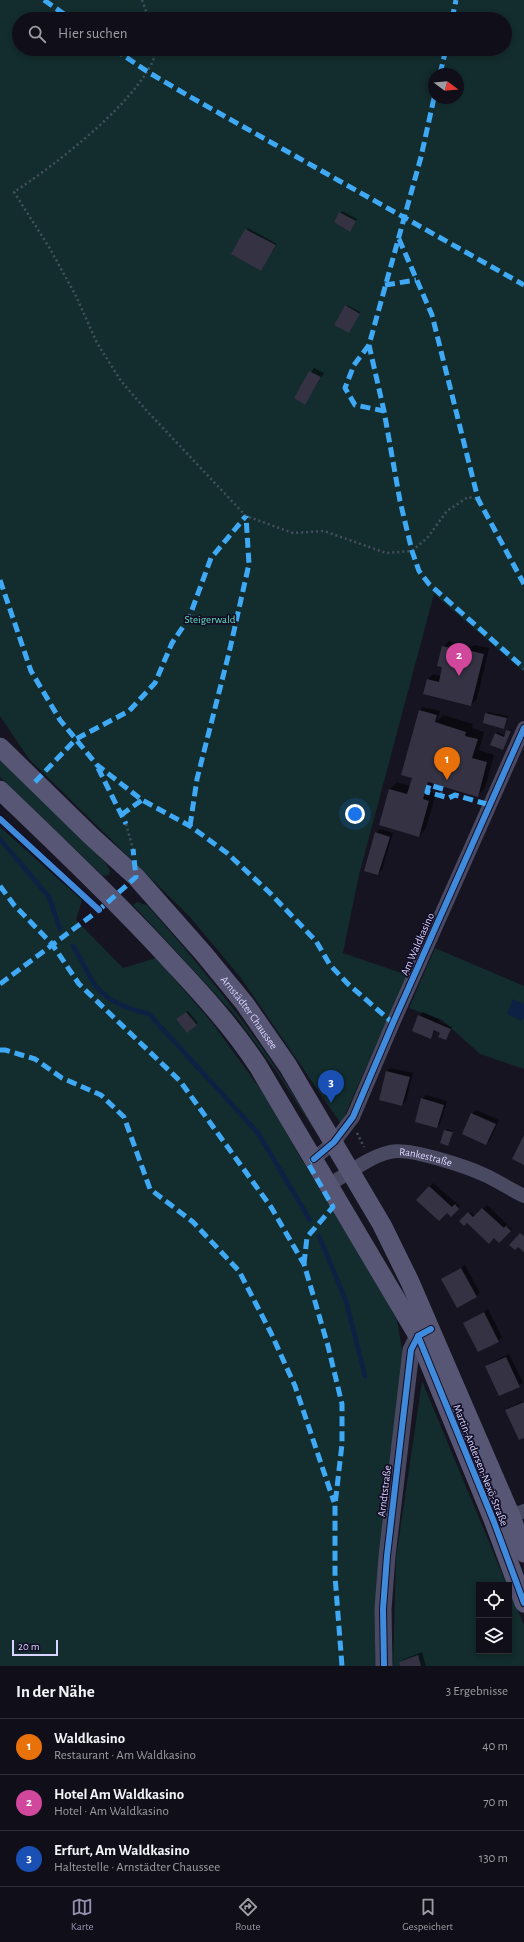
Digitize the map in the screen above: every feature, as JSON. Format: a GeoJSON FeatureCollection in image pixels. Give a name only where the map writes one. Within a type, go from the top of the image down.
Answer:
{"type":"FeatureCollection","features":[{"type":"Feature","properties":{"kind":"main road","name":"Arnstädter Chaussee"},"geometry":{"type":"LineString","coordinates":[[0,747],[91,836],[136,877],[204,954],[245,1004],[288,1066],[382,1225],[424,1333]]}},
{"type":"Feature","properties":{"kind":"main road","name":"Arnstädter Chaussee"},"geometry":{"type":"LineString","coordinates":[[0,790],[136,923],[241,1039],[314,1159],[328,1185],[424,1333]]}},
{"type":"Feature","properties":{"kind":"main road","name":"Martin-Andersen-Nexö-Straße"},"geometry":{"type":"LineString","coordinates":[[424,1333],[517,1514],[524,1553]]}},
{"type":"Feature","properties":{"kind":"main road","name":"Martin-Andersen-Nexö-Straße"},"geometry":{"type":"LineString","coordinates":[[424,1333],[524,1603]]}},
{"type":"Feature","properties":{"kind":"street","name":"Am Waldkasino"},"geometry":{"type":"LineString","coordinates":[[314,1159],[334,1142],[353,1117],[393,1023],[524,728]]}},
{"type":"Feature","properties":{"kind":"street","name":"Rankestraße"},"geometry":{"type":"LineString","coordinates":[[328,1185],[370,1160],[391,1151],[410,1152],[445,1161],[486,1175],[524,1196]]}},
{"type":"Feature","properties":{"kind":"street","name":"Arndtstraße"},"geometry":{"type":"LineString","coordinates":[[384,1666],[383,1609],[386,1556],[411,1350],[424,1333]]}},
{"type":"Feature","properties":{"kind":"path"},"geometry":{"type":"LineString","coordinates":[[142,0],[146,12]]}},
{"type":"Feature","properties":{"kind":"path"},"geometry":{"type":"LineString","coordinates":[[154,56],[148,72],[116,110],[86,138],[14,192],[49,247],[76,296],[97,343],[121,381],[146,410],[246,516],[293,533],[324,531],[386,553],[412,551],[428,537],[447,511],[468,497],[478,499]]}},
{"type":"Feature","properties":{"kind":"path"},"geometry":{"type":"LineString","coordinates":[[126,824],[133,849]]}},
{"type":"Feature","properties":{"kind":"green space","name":"Steigerwald"},"geometry":{"type":"Polygon","coordinates":[[[0,0],[524,0],[524,672],[434,594],[359,875],[343,953],[407,975],[341,1124],[241,978],[189,916],[29,759],[0,716],[0,0]]]}},
{"type":"Feature","properties":{"kind":"green space"},"geometry":{"type":"Polygon","coordinates":[[[0,759],[104,861],[110,870],[109,875],[103,876],[0,777],[0,759]]]}},
{"type":"Feature","properties":{"kind":"green space"},"geometry":{"type":"Polygon","coordinates":[[[0,827],[82,900],[76,920],[123,968],[156,958],[211,1021],[267,1098],[397,1320],[403,1355],[375,1621],[376,1666],[0,1666],[0,827]]]}},
{"type":"Feature","properties":{"kind":"green space"},"geometry":{"type":"Polygon","coordinates":[[[137,902],[147,905],[218,989],[282,1077],[320,1139],[276,1071],[234,1014],[133,905],[137,902]]]}},
{"type":"Feature","properties":{"kind":"green space"},"geometry":{"type":"Polygon","coordinates":[[[435,948],[524,986],[524,1069],[480,1054],[442,1020],[409,1008],[435,948]]]}},
{"type":"Feature","properties":{"kind":"green space"},"geometry":{"type":"Polygon","coordinates":[[[422,1381],[506,1582],[476,1582],[476,1654],[512,1654],[512,1596],[524,1625],[524,1666],[393,1666],[396,1558],[422,1381]]]}},
{"type":"Feature","properties":{"kind":"water"},"geometry":{"type":"Polygon","coordinates":[[[513,999],[524,1004],[524,1016],[522,1021],[507,1014],[513,999]]]}},
{"type":"Feature","properties":{"kind":"building"},"geometry":{"type":"Polygon","coordinates":[[[339,212],[356,221],[350,232],[334,222],[339,212]]]}},
{"type":"Feature","properties":{"kind":"building"},"geometry":{"type":"Polygon","coordinates":[[[245,229],[276,245],[261,271],[231,254],[245,229]]]}},
{"type":"Feature","properties":{"kind":"building"},"geometry":{"type":"Polygon","coordinates":[[[345,305],[360,314],[349,333],[334,325],[345,305]]]}},
{"type":"Feature","properties":{"kind":"building"},"geometry":{"type":"Polygon","coordinates":[[[309,371],[321,377],[305,405],[294,398],[309,371]]]}},
{"type":"Feature","properties":{"kind":"building"},"geometry":{"type":"Polygon","coordinates":[[[442,646],[467,652],[467,650],[484,654],[471,706],[423,694],[427,679],[439,682],[442,667],[437,666],[442,646]]]}},
{"type":"Feature","properties":{"kind":"building"},"geometry":{"type":"Polygon","coordinates":[[[419,710],[437,715],[435,722],[466,732],[465,736],[478,739],[472,758],[487,762],[478,797],[428,782],[423,799],[429,801],[419,837],[379,825],[389,789],[407,794],[412,778],[401,775],[419,710]]]}},
{"type":"Feature","properties":{"kind":"building"},"geometry":{"type":"Polygon","coordinates":[[[485,713],[507,718],[504,729],[483,723],[485,713]]]}},
{"type":"Feature","properties":{"kind":"building"},"geometry":{"type":"Polygon","coordinates":[[[506,730],[511,731],[503,750],[490,745],[495,733],[504,737],[506,730]]]}},
{"type":"Feature","properties":{"kind":"building"},"geometry":{"type":"Polygon","coordinates":[[[375,832],[390,837],[378,875],[364,871],[375,832]]]}},
{"type":"Feature","properties":{"kind":"building"},"geometry":{"type":"Polygon","coordinates":[[[186,1012],[197,1025],[187,1033],[176,1019],[186,1012]]]}},
{"type":"Feature","properties":{"kind":"building"},"geometry":{"type":"Polygon","coordinates":[[[418,1015],[451,1029],[446,1040],[438,1037],[440,1033],[434,1030],[431,1039],[412,1031],[418,1015]]]}},
{"type":"Feature","properties":{"kind":"building"},"geometry":{"type":"Polygon","coordinates":[[[386,1071],[410,1077],[402,1106],[379,1100],[386,1071]]]}},
{"type":"Feature","properties":{"kind":"building"},"geometry":{"type":"Polygon","coordinates":[[[421,1098],[444,1105],[437,1128],[415,1122],[421,1098]]]}},
{"type":"Feature","properties":{"kind":"building"},"geometry":{"type":"Polygon","coordinates":[[[471,1113],[496,1124],[486,1145],[462,1134],[471,1113]]]}},
{"type":"Feature","properties":{"kind":"building"},"geometry":{"type":"Polygon","coordinates":[[[444,1130],[453,1132],[448,1146],[440,1143],[444,1130]]]}},
{"type":"Feature","properties":{"kind":"building"},"geometry":{"type":"Polygon","coordinates":[[[524,1135],[524,1165],[512,1159],[524,1135]]]}},
{"type":"Feature","properties":{"kind":"building"},"geometry":{"type":"Polygon","coordinates":[[[429,1186],[452,1207],[455,1204],[459,1209],[451,1217],[447,1213],[439,1221],[416,1200],[429,1186]]]}},
{"type":"Feature","properties":{"kind":"building"},"geometry":{"type":"Polygon","coordinates":[[[482,1208],[504,1228],[506,1226],[511,1231],[499,1243],[494,1238],[489,1244],[467,1223],[464,1226],[459,1221],[468,1212],[473,1217],[482,1208]]]}},
{"type":"Feature","properties":{"kind":"building"},"geometry":{"type":"Polygon","coordinates":[[[520,1233],[524,1236],[524,1252],[518,1247],[515,1250],[509,1245],[520,1233]]]}},
{"type":"Feature","properties":{"kind":"building"},"geometry":{"type":"Polygon","coordinates":[[[461,1268],[477,1297],[457,1308],[441,1279],[461,1268]]]}},
{"type":"Feature","properties":{"kind":"building"},"geometry":{"type":"Polygon","coordinates":[[[484,1312],[499,1342],[478,1352],[463,1323],[484,1312]]]}},
{"type":"Feature","properties":{"kind":"building"},"geometry":{"type":"Polygon","coordinates":[[[506,1357],[520,1387],[499,1396],[485,1366],[506,1357]]]}},
{"type":"Feature","properties":{"kind":"building"},"geometry":{"type":"Polygon","coordinates":[[[524,1402],[524,1438],[519,1440],[505,1410],[524,1402]]]}},
{"type":"Feature","properties":{"kind":"building"},"geometry":{"type":"Polygon","coordinates":[[[418,1655],[421,1666],[400,1666],[399,1662],[418,1655]]]}},
{"type":"Feature","properties":{"kind":"waterway"},"geometry":{"type":"LineString","coordinates":[[0,839],[49,897],[60,929]]}},
{"type":"Feature","properties":{"kind":"waterway"},"geometry":{"type":"LineString","coordinates":[[73,946],[98,989],[110,999],[125,1007],[149,1014],[258,1133],[310,1220]]}},
{"type":"Feature","properties":{"kind":"waterway"},"geometry":{"type":"LineString","coordinates":[[319,1236],[346,1301],[365,1376]]}},
{"type":"Feature","properties":{"kind":"marked path"},"geometry":{"type":"LineString","coordinates":[[44,0],[61,12]]}},
{"type":"Feature","properties":{"kind":"marked path"},"geometry":{"type":"LineString","coordinates":[[453,12],[456,0]]}},
{"type":"Feature","properties":{"kind":"marked path"},"geometry":{"type":"LineString","coordinates":[[124,56],[187,95],[524,285]]}},
{"type":"Feature","properties":{"kind":"marked path"},"geometry":{"type":"LineString","coordinates":[[441,68],[444,56]]}},
{"type":"Feature","properties":{"kind":"marked path"},"geometry":{"type":"LineString","coordinates":[[433,104],[421,157],[369,345],[384,411],[400,501],[412,551],[419,571],[429,584],[524,668]]}},
{"type":"Feature","properties":{"kind":"marked path"},"geometry":{"type":"LineString","coordinates":[[399,239],[432,315],[478,499],[524,584]]}},
{"type":"Feature","properties":{"kind":"marked path"},"geometry":{"type":"LineString","coordinates":[[385,285],[416,280]]}},
{"type":"Feature","properties":{"kind":"marked path"},"geometry":{"type":"LineString","coordinates":[[369,345],[354,365],[345,388],[355,405],[384,411]]}},
{"type":"Feature","properties":{"kind":"marked path"},"geometry":{"type":"LineString","coordinates":[[35,782],[76,739],[129,711],[155,683],[172,643],[189,618],[211,558],[246,516]]}},
{"type":"Feature","properties":{"kind":"marked path"},"geometry":{"type":"LineString","coordinates":[[190,826],[197,779],[229,653],[249,564],[246,516]]}},
{"type":"Feature","properties":{"kind":"marked path"},"geometry":{"type":"LineString","coordinates":[[0,580],[31,671],[60,720],[97,765],[142,800],[190,826],[227,853],[270,893],[316,941],[330,965],[348,984],[393,1023]]}},
{"type":"Feature","properties":{"kind":"marked path"},"geometry":{"type":"LineString","coordinates":[[98,768],[126,824]]}},
{"type":"Feature","properties":{"kind":"marked path"},"geometry":{"type":"LineString","coordinates":[[443,789],[429,785],[427,792],[449,798],[455,795],[490,805]]}},
{"type":"Feature","properties":{"kind":"marked path"},"geometry":{"type":"LineString","coordinates":[[121,815],[142,800]]}},
{"type":"Feature","properties":{"kind":"marked path"},"geometry":{"type":"LineString","coordinates":[[0,984],[99,910],[136,877],[133,849]]}},
{"type":"Feature","properties":{"kind":"marked path"},"geometry":{"type":"LineString","coordinates":[[0,886],[14,905],[52,944],[79,984],[180,1081],[271,1207],[304,1264],[328,1346],[342,1404],[342,1444],[335,1505],[335,1576],[342,1666]]}},
{"type":"Feature","properties":{"kind":"marked path"},"geometry":{"type":"LineString","coordinates":[[0,1050],[5,1050],[35,1059],[62,1078],[101,1095],[124,1117],[150,1189],[193,1222],[239,1271],[271,1333],[295,1386],[334,1502]]}},
{"type":"Feature","properties":{"kind":"marked path"},"geometry":{"type":"LineString","coordinates":[[304,1264],[307,1237],[333,1207],[308,1163],[314,1159]]}},
{"type":"Feature","properties":{"kind":"cycle path"},"geometry":{"type":"LineString","coordinates":[[314,1159],[334,1142],[353,1117],[393,1023],[524,728]]}},
{"type":"Feature","properties":{"kind":"cycle path"},"geometry":{"type":"LineString","coordinates":[[0,819],[99,910]]}},
{"type":"Feature","properties":{"kind":"cycle path"},"geometry":{"type":"LineString","coordinates":[[384,1666],[383,1609],[387,1556],[411,1350],[418,1336],[431,1329]]}},
{"type":"Feature","properties":{"kind":"cycle path"},"geometry":{"type":"LineString","coordinates":[[418,1336],[494,1522],[524,1603]]}},
{"type":"Feature","properties":{"kind":"place","name":"Hotel Am Waldkasino"},"geometry":{"type":"Point","coordinates":[459,676]}},
{"type":"Feature","properties":{"kind":"place","name":"Waldkasino"},"geometry":{"type":"Point","coordinates":[447,780]}},
{"type":"Feature","properties":{"kind":"place","name":"Erfurt, Am Waldkasino"},"geometry":{"type":"Point","coordinates":[331,1103]}}]}
